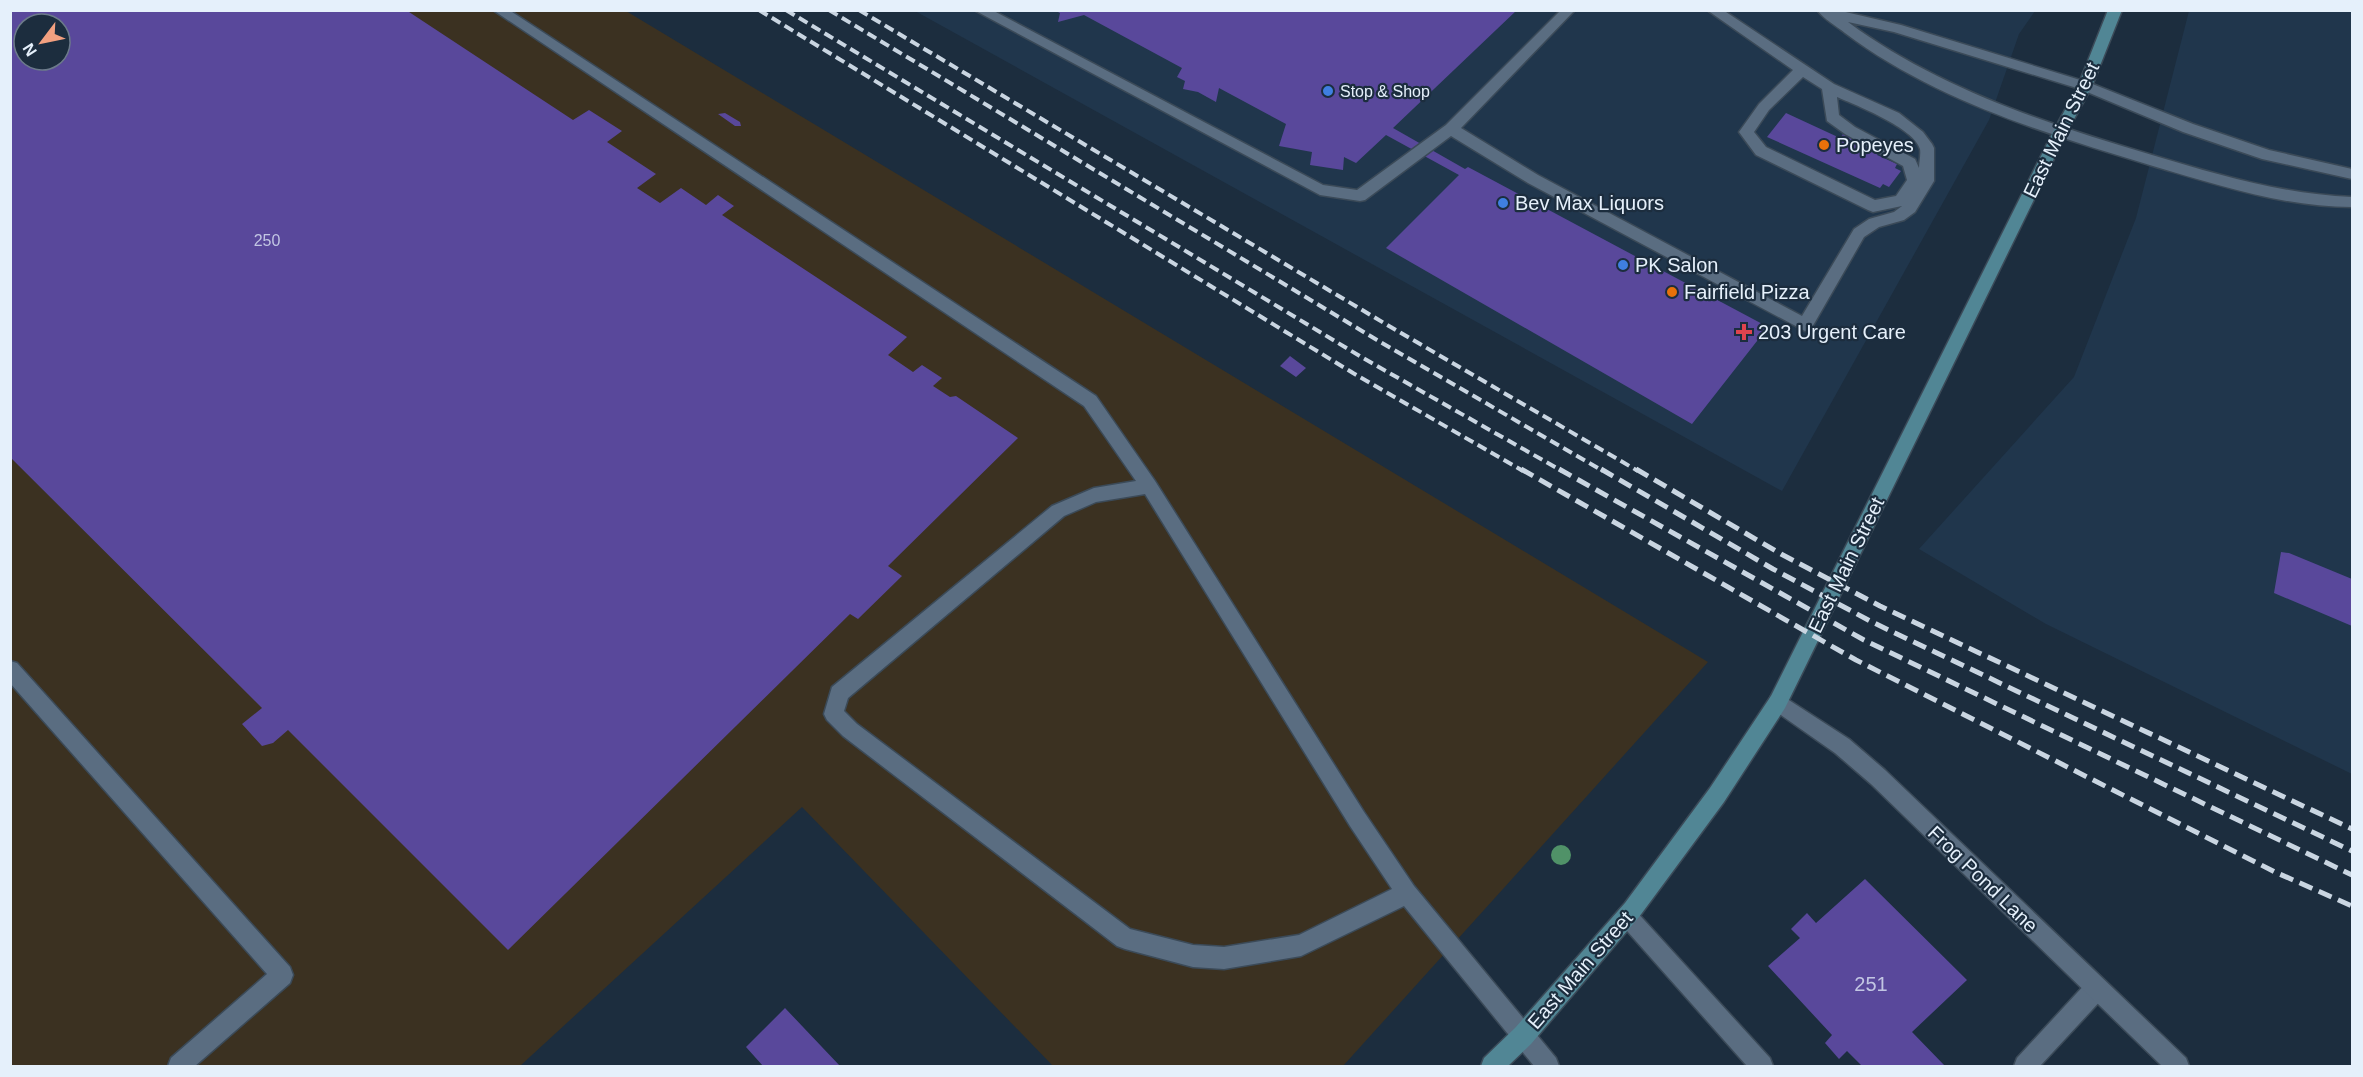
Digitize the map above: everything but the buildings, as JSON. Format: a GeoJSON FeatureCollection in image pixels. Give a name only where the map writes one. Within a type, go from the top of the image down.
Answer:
{"type":"FeatureCollection","features":[{"type":"Feature","properties":{"kind":"main road","name":"East Main Street"},"geometry":{"type":"LineString","coordinates":[[1492,1066],[1522,1036],[1627,916],[1717,795],[1778,702],[2085,86],[2115,10]]}},
{"type":"Feature","properties":{"kind":"street"},"geometry":{"type":"LineString","coordinates":[[499,10],[1090,401],[1149,486],[1357,819],[1407,893],[1548,1066]]}},
{"type":"Feature","properties":{"kind":"street"},"geometry":{"type":"LineString","coordinates":[[980,10],[1320,189],[1360,196],[1451,129],[1569,10]]}},
{"type":"Feature","properties":{"kind":"street"},"geometry":{"type":"LineString","coordinates":[[1451,129],[1533,179],[1805,325],[1859,233],[1874,223],[1905,213],[1926,181],[1925,166],[1929,152],[1918,136],[1894,117],[1829,87],[1713,10]]}},
{"type":"Feature","properties":{"kind":"street"},"geometry":{"type":"LineString","coordinates":[[1824,11],[1896,28],[2085,86],[2198,132],[2266,155],[2352,174]]}},
{"type":"Feature","properties":{"kind":"street"},"geometry":{"type":"LineString","coordinates":[[1824,11],[1878,50],[2006,112],[2061,132],[2250,188],[2318,200],[2352,202]]}},
{"type":"Feature","properties":{"kind":"street"},"geometry":{"type":"LineString","coordinates":[[1803,69],[1764,107],[1746,132],[1761,151],[1873,206],[1901,201],[1915,180],[1910,163],[1884,146],[1849,131],[1832,117],[1829,87]]}},
{"type":"Feature","properties":{"kind":"street"},"geometry":{"type":"LineString","coordinates":[[1149,486],[1094,495],[1058,511],[839,693],[834,714],[850,730],[1125,938],[1193,956],[1224,958],[1301,945],[1407,893]]}},
{"type":"Feature","properties":{"kind":"street"},"geometry":{"type":"LineString","coordinates":[[10,669],[282,975],[179,1066]]}},
{"type":"Feature","properties":{"kind":"street","name":"Frog Pond Lane"},"geometry":{"type":"LineString","coordinates":[[1778,702],[1810,722],[1878,777],[2178,1066]]}},
{"type":"Feature","properties":{"kind":"street"},"geometry":{"type":"LineString","coordinates":[[1627,916],[1762,1066]]}},
{"type":"Feature","properties":{"kind":"street"},"geometry":{"type":"LineString","coordinates":[[2025,1066],[2096,989]]}},
{"type":"Feature","properties":{"kind":"shaded area"},"geometry":{"type":"Polygon","coordinates":[[[10,11],[626,11],[1708,662],[1343,1066],[1053,1066],[802,807],[520,1066],[11,1066],[10,11]]]}},
{"type":"Feature","properties":{"kind":"shaded area"},"geometry":{"type":"Polygon","coordinates":[[[915,11],[2035,11],[2019,34],[1989,120],[1782,491],[915,11]]]}},
{"type":"Feature","properties":{"kind":"shaded area"},"geometry":{"type":"Polygon","coordinates":[[[2189,11],[2352,11],[2352,774],[2046,624],[1919,549],[2074,377],[2136,218],[2189,11]]]}},
{"type":"Feature","properties":{"kind":"railway"},"geometry":{"type":"LineString","coordinates":[[759,10],[1353,373],[1523,471]]}},
{"type":"Feature","properties":{"kind":"railway"},"geometry":{"type":"LineString","coordinates":[[786,10],[1363,358],[1562,471]]}},
{"type":"Feature","properties":{"kind":"railway"},"geometry":{"type":"LineString","coordinates":[[829,10],[1377,340],[1603,471]]}},
{"type":"Feature","properties":{"kind":"railway"},"geometry":{"type":"LineString","coordinates":[[859,10],[1389,326],[1638,471]]}},
{"type":"Feature","properties":{"kind":"railway"},"geometry":{"type":"LineString","coordinates":[[1521,469],[1856,660],[2275,872],[2352,906]]}},
{"type":"Feature","properties":{"kind":"railway"},"geometry":{"type":"LineString","coordinates":[[1559,469],[1864,640],[2352,875]]}},
{"type":"Feature","properties":{"kind":"railway"},"geometry":{"type":"LineString","coordinates":[[1601,469],[1773,569],[1872,622],[2352,851]]}},
{"type":"Feature","properties":{"kind":"railway"},"geometry":{"type":"LineString","coordinates":[[1636,469],[1781,554],[1880,606],[2352,829]]}},
{"type":"Feature","properties":{"kind":"place","name":"Stop & Shop"},"geometry":{"type":"Point","coordinates":[1328,91]}},
{"type":"Feature","properties":{"kind":"place","name":"Popeyes"},"geometry":{"type":"Point","coordinates":[1824,145]}},
{"type":"Feature","properties":{"kind":"place","name":"Bev Max Liquors"},"geometry":{"type":"Point","coordinates":[1503,203]}},
{"type":"Feature","properties":{"kind":"place","name":"PK Salon"},"geometry":{"type":"Point","coordinates":[1623,265]}},
{"type":"Feature","properties":{"kind":"place","name":"Fairfield Pizza"},"geometry":{"type":"Point","coordinates":[1672,292]}},
{"type":"Feature","properties":{"kind":"place","name":"203 Urgent Care"},"geometry":{"type":"Point","coordinates":[1744,332]}}]}
